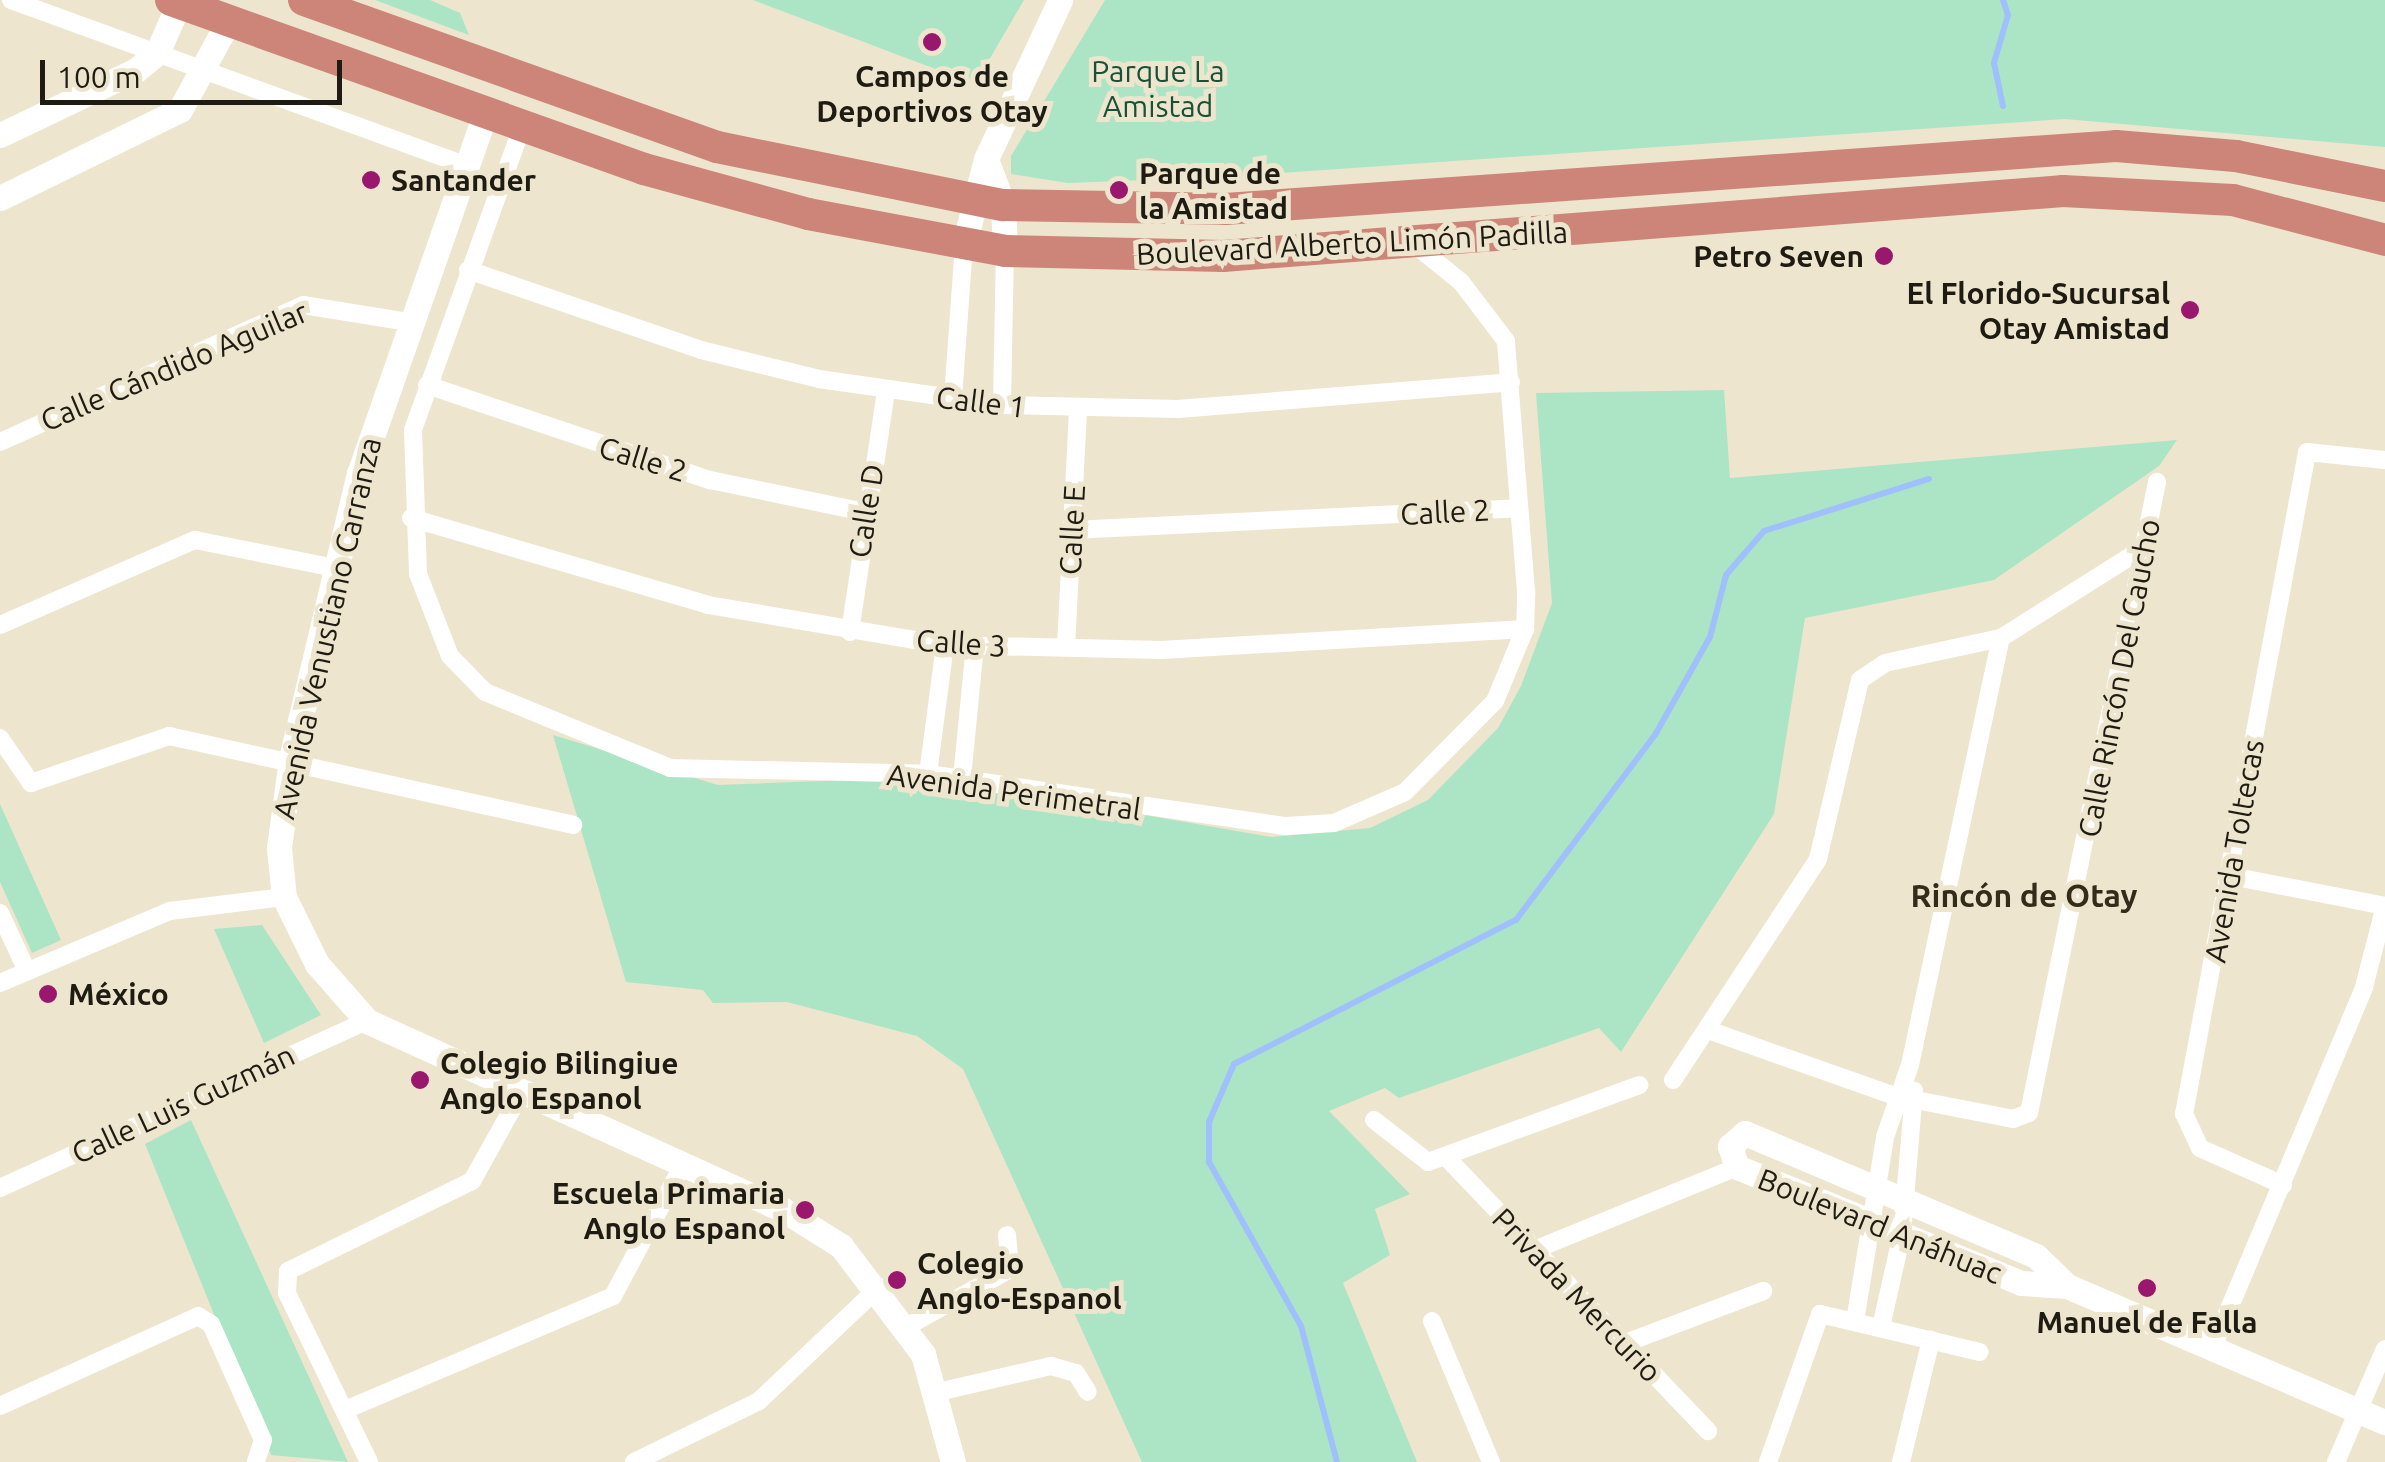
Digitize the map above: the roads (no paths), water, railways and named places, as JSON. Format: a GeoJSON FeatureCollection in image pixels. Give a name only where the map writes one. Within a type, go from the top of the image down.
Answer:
{"type":"FeatureCollection","features":[{"type":"Feature","properties":{"kind":"highway","name":"Boulevard Alberto Limón Padilla"},"geometry":{"type":"LineString","coordinates":[[304,0],[717,147],[1003,206],[1225,210],[1947,156],[2176,149],[2378,184]]}},
{"type":"Feature","properties":{"kind":"highway","name":"Boulevard Alberto Limón Padilla"},"geometry":{"type":"LineString","coordinates":[[175,2],[486,114],[752,201],[1005,251],[1223,256],[2102,191],[2233,200],[2385,240]]}},
{"type":"Feature","properties":{"kind":"highway"},"geometry":{"type":"LineString","coordinates":[[1880,205],[1887,176],[1947,156]]}},
{"type":"Feature","properties":{"kind":"highway"},"geometry":{"type":"LineString","coordinates":[[2102,191],[2166,184],[2304,198],[2378,184]]}},
{"type":"Feature","properties":{"kind":"street"},"geometry":{"type":"LineString","coordinates":[[11,0],[466,166]]}},
{"type":"Feature","properties":{"kind":"street"},"geometry":{"type":"LineString","coordinates":[[954,398],[969,202],[1060,0]]}},
{"type":"Feature","properties":{"kind":"street"},"geometry":{"type":"LineString","coordinates":[[0,135],[123,78],[157,53],[175,2]]}},
{"type":"Feature","properties":{"kind":"street"},"geometry":{"type":"LineString","coordinates":[[0,198],[168,118],[207,72],[228,22]]}},
{"type":"Feature","properties":{"kind":"street","name":"Avenida Venustiano Carranza"},"geometry":{"type":"LineString","coordinates":[[486,114],[408,322],[335,568],[291,759],[279,848],[284,897],[317,964],[367,1020],[816,1229],[879,1287],[906,1326],[938,1392],[952,1462]]}},
{"type":"Feature","properties":{"kind":"street","name":"Avenida Perimetral"},"geometry":{"type":"LineString","coordinates":[[522,126],[413,430],[411,518],[428,612],[450,656],[485,692],[544,723],[670,768],[928,774],[1173,816],[1334,823],[1405,792],[1458,744],[1512,671],[1525,628],[1506,340],[1488,311],[1413,243]]}},
{"type":"Feature","properties":{"kind":"street"},"geometry":{"type":"LineString","coordinates":[[986,158],[1003,206],[1002,406]]}},
{"type":"Feature","properties":{"kind":"street","name":"Calle 1"},"geometry":{"type":"LineString","coordinates":[[468,270],[702,350],[886,390],[1002,406],[1078,412],[1511,382]]}},
{"type":"Feature","properties":{"kind":"street","name":"Calle Cándido Aguilar"},"geometry":{"type":"LineString","coordinates":[[0,442],[303,305],[408,322]]}},
{"type":"Feature","properties":{"kind":"street","name":"Calle 2"},"geometry":{"type":"LineString","coordinates":[[427,385],[710,480],[864,512]]}},
{"type":"Feature","properties":{"kind":"street","name":"Calle D"},"geometry":{"type":"LineString","coordinates":[[850,632],[864,512],[886,390]]}},
{"type":"Feature","properties":{"kind":"street","name":"Calle E"},"geometry":{"type":"LineString","coordinates":[[1066,647],[1078,412]]}},
{"type":"Feature","properties":{"kind":"street","name":"Avenida Toltecas"},"geometry":{"type":"LineString","coordinates":[[2283,1185],[2219,1160],[2187,1134],[2305,460],[2315,446],[2385,460]]}},
{"type":"Feature","properties":{"kind":"street","name":"Calle Rincón Del Caucho"},"geometry":{"type":"LineString","coordinates":[[1711,1031],[1916,1102],[2012,1119],[2032,1106],[2148,544],[2157,482]]}},
{"type":"Feature","properties":{"kind":"street","name":"Calle 2"},"geometry":{"type":"LineString","coordinates":[[1072,530],[1518,508]]}},
{"type":"Feature","properties":{"kind":"street","name":"Calle 3"},"geometry":{"type":"LineString","coordinates":[[411,518],[670,595],[850,632],[945,645],[1350,644],[1525,628]]}},
{"type":"Feature","properties":{"kind":"street"},"geometry":{"type":"LineString","coordinates":[[0,626],[195,540],[335,568]]}},
{"type":"Feature","properties":{"kind":"street"},"geometry":{"type":"LineString","coordinates":[[1672,1080],[1711,1031],[1818,858],[1860,680],[1872,668],[2001,638],[2148,544]]}},
{"type":"Feature","properties":{"kind":"street"},"geometry":{"type":"LineString","coordinates":[[1855,1321],[1876,1225],[1877,1190],[1895,1096],[1910,1065],[2001,638]]}},
{"type":"Feature","properties":{"kind":"street"},"geometry":{"type":"LineString","coordinates":[[928,774],[945,645]]}},
{"type":"Feature","properties":{"kind":"street"},"geometry":{"type":"LineString","coordinates":[[962,778],[975,646]]}},
{"type":"Feature","properties":{"kind":"street"},"geometry":{"type":"LineString","coordinates":[[0,738],[22,777],[40,784],[169,736],[291,759],[573,824]]}},
{"type":"Feature","properties":{"kind":"street"},"geometry":{"type":"LineString","coordinates":[[2214,1347],[2364,987],[2385,906],[2230,876]]}},
{"type":"Feature","properties":{"kind":"street"},"geometry":{"type":"LineString","coordinates":[[0,983],[170,911],[284,897]]}},
{"type":"Feature","properties":{"kind":"street"},"geometry":{"type":"LineString","coordinates":[[0,912],[27,970]]}},
{"type":"Feature","properties":{"kind":"street","name":"Calle Luis Guzmán"},"geometry":{"type":"LineString","coordinates":[[0,1188],[367,1020]]}},
{"type":"Feature","properties":{"kind":"street"},"geometry":{"type":"LineString","coordinates":[[1882,1327],[1902,1234],[1902,1200],[1916,1102],[1910,1065]]}},
{"type":"Feature","properties":{"kind":"street"},"geometry":{"type":"LineString","coordinates":[[1374,1120],[1417,1161],[1446,1158],[1639,1085]]}},
{"type":"Feature","properties":{"kind":"street"},"geometry":{"type":"LineString","coordinates":[[369,1462],[287,1294],[295,1262],[472,1181],[522,1093]]}},
{"type":"Feature","properties":{"kind":"street","name":"Boulevard Anáhuac"},"geometry":{"type":"LineString","coordinates":[[2067,1286],[2036,1256],[1778,1147],[1738,1134],[1730,1150],[1738,1167],[1876,1225],[2021,1284],[2067,1286],[2385,1422]]}},
{"type":"Feature","properties":{"kind":"street"},"geometry":{"type":"LineString","coordinates":[[1766,1179],[1778,1147]]}},
{"type":"Feature","properties":{"kind":"street","name":"Privada Mercurio"},"geometry":{"type":"LineString","coordinates":[[1446,1158],[1708,1432]]}},
{"type":"Feature","properties":{"kind":"street"},"geometry":{"type":"LineString","coordinates":[[345,1410],[613,1296],[683,1165]]}},
{"type":"Feature","properties":{"kind":"street"},"geometry":{"type":"LineString","coordinates":[[1534,1250],[1738,1167]]}},
{"type":"Feature","properties":{"kind":"street"},"geometry":{"type":"LineString","coordinates":[[906,1326],[1010,1269],[1008,1235]]}},
{"type":"Feature","properties":{"kind":"street"},"geometry":{"type":"LineString","coordinates":[[634,1462],[759,1401],[879,1287]]}},
{"type":"Feature","properties":{"kind":"street"},"geometry":{"type":"LineString","coordinates":[[1623,1344],[1764,1291]]}},
{"type":"Feature","properties":{"kind":"street"},"geometry":{"type":"LineString","coordinates":[[1768,1462],[1808,1331],[1828,1314],[1980,1352]]}},
{"type":"Feature","properties":{"kind":"street"},"geometry":{"type":"LineString","coordinates":[[0,1406],[188,1317],[211,1324],[263,1440],[256,1462]]}},
{"type":"Feature","properties":{"kind":"street"},"geometry":{"type":"LineString","coordinates":[[1432,1321],[1491,1462]]}},
{"type":"Feature","properties":{"kind":"street"},"geometry":{"type":"LineString","coordinates":[[1901,1462],[1931,1340]]}},
{"type":"Feature","properties":{"kind":"street"},"geometry":{"type":"LineString","coordinates":[[2336,1462],[2385,1350]]}},
{"type":"Feature","properties":{"kind":"street"},"geometry":{"type":"LineString","coordinates":[[938,1392],[1051,1366],[1076,1373],[1088,1392]]}},
{"type":"Feature","properties":{"kind":"waterway"},"geometry":{"type":"LineString","coordinates":[[2003,0],[2008,15],[1994,63],[2003,106]]}},
{"type":"Feature","properties":{"kind":"waterway"},"geometry":{"type":"LineString","coordinates":[[1337,1462],[1301,1326],[1209,1162],[1209,1122],[1234,1064],[1516,920],[1655,735],[1710,637],[1726,575],[1764,531],[1929,479]]}},
{"type":"Feature","properties":{"kind":"place","name":"Campos de Deportivos Otay"},"geometry":{"type":"Point","coordinates":[932,42]}},
{"type":"Feature","properties":{"kind":"place","name":"Santander"},"geometry":{"type":"Point","coordinates":[371,180]}},
{"type":"Feature","properties":{"kind":"place","name":"Parque de la Amistad"},"geometry":{"type":"Point","coordinates":[1119,190]}},
{"type":"Feature","properties":{"kind":"place","name":"Petro Seven"},"geometry":{"type":"Point","coordinates":[1884,256]}},
{"type":"Feature","properties":{"kind":"place","name":"El Florido-Sucursal Otay Amistad"},"geometry":{"type":"Point","coordinates":[2190,310]}},
{"type":"Feature","properties":{"kind":"place","name":"México"},"geometry":{"type":"Point","coordinates":[48,994]}},
{"type":"Feature","properties":{"kind":"place","name":"Colegio Bilingiue Anglo Espanol"},"geometry":{"type":"Point","coordinates":[420,1080]}},
{"type":"Feature","properties":{"kind":"place","name":"Escuela Primaria Anglo Espanol"},"geometry":{"type":"Point","coordinates":[805,1210]}},
{"type":"Feature","properties":{"kind":"place","name":"Colegio Anglo-Espanol"},"geometry":{"type":"Point","coordinates":[897,1280]}},
{"type":"Feature","properties":{"kind":"place","name":"Manuel de Falla"},"geometry":{"type":"Point","coordinates":[2147,1288]}},
{"type":"Feature","properties":{"kind":"district","name":"Rincón de Otay"},"geometry":{"type":"Point","coordinates":[2024,895]}},
{"type":"Feature","properties":{"kind":"park label","name":"Parque La Amistad"},"geometry":{"type":"Point","coordinates":[1158,88]}}]}
